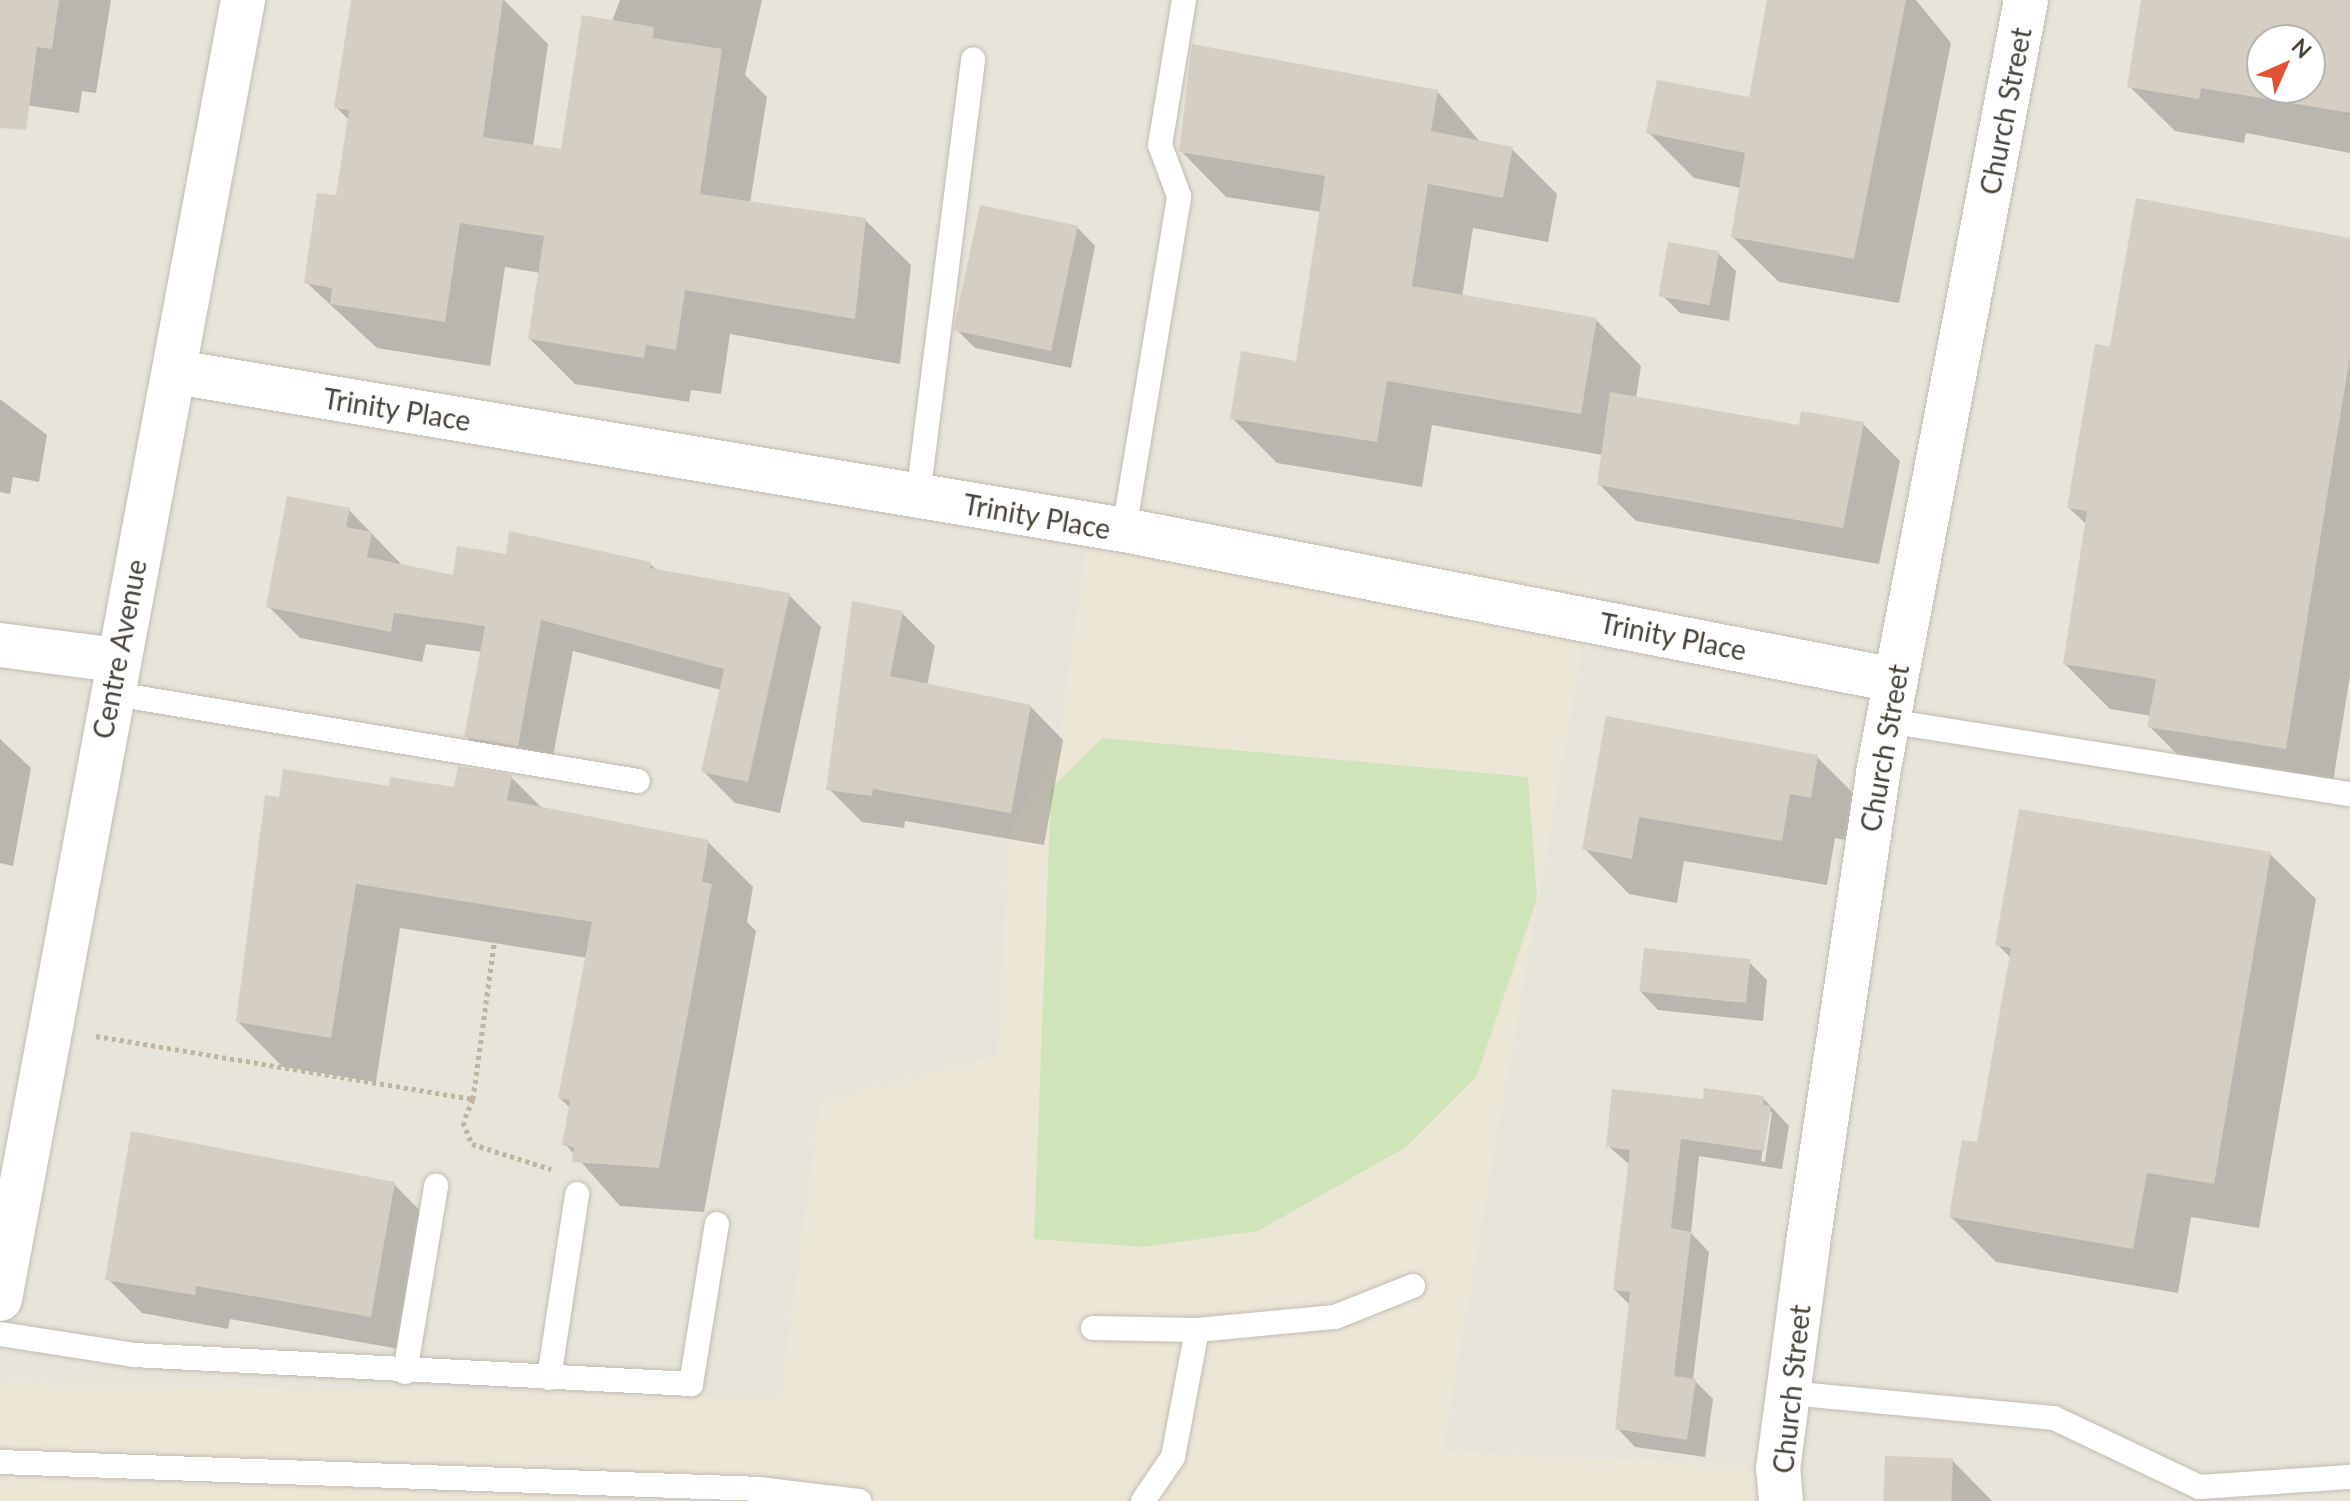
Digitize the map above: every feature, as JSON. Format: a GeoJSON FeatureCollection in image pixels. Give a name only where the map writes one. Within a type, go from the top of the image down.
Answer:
{"type":"FeatureCollection","features":[{"type":"Feature","properties":{"kind":"street","name":"Centre Avenue"},"geometry":{"type":"LineString","coordinates":[[0,1299],[112,677],[176,372],[243,0]]}},
{"type":"Feature","properties":{"kind":"street","name":"Church Street"},"geometry":{"type":"LineString","coordinates":[[1781,1501],[1789,1393],[1891,700],[2026,0]]}},
{"type":"Feature","properties":{"kind":"street","name":"Trinity Place"},"geometry":{"type":"LineString","coordinates":[[176,372],[1124,530],[1891,700]]}},
{"type":"Feature","properties":{"kind":"street"},"geometry":{"type":"LineString","coordinates":[[0,645],[112,677]]}},
{"type":"Feature","properties":{"kind":"lane"},"geometry":{"type":"LineString","coordinates":[[1124,530],[1179,196],[1160,145],[1184,0]]}},
{"type":"Feature","properties":{"kind":"lane"},"geometry":{"type":"LineString","coordinates":[[918,496],[973,59]]}},
{"type":"Feature","properties":{"kind":"lane"},"geometry":{"type":"LineString","coordinates":[[112,677],[638,781]]}},
{"type":"Feature","properties":{"kind":"lane"},"geometry":{"type":"LineString","coordinates":[[1891,700],[2350,794]]}},
{"type":"Feature","properties":{"kind":"lane"},"geometry":{"type":"LineString","coordinates":[[405,1372],[436,1186]]}},
{"type":"Feature","properties":{"kind":"lane"},"geometry":{"type":"LineString","coordinates":[[549,1378],[577,1194]]}},
{"type":"Feature","properties":{"kind":"lane"},"geometry":{"type":"LineString","coordinates":[[0,1334],[134,1355],[405,1372],[691,1384],[717,1224]]}},
{"type":"Feature","properties":{"kind":"lane"},"geometry":{"type":"LineString","coordinates":[[1093,1328],[1197,1330],[1335,1317],[1413,1286]]}},
{"type":"Feature","properties":{"kind":"lane"},"geometry":{"type":"LineString","coordinates":[[1143,1501],[1173,1457],[1197,1330]]}},
{"type":"Feature","properties":{"kind":"lane"},"geometry":{"type":"LineString","coordinates":[[1789,1393],[2054,1418],[2199,1487],[2350,1477]]}},
{"type":"Feature","properties":{"kind":"lane"},"geometry":{"type":"LineString","coordinates":[[0,1462],[760,1489],[859,1501]]}},
{"type":"Feature","properties":{"kind":"path"},"geometry":{"type":"LineString","coordinates":[[495,937],[473,1099],[463,1122],[472,1144],[557,1170],[577,1194]]}},
{"type":"Feature","properties":{"kind":"path"},"geometry":{"type":"LineString","coordinates":[[48,1028],[473,1099]]}},
{"type":"Feature","properties":{"kind":"shaded area"},"geometry":{"type":"Polygon","coordinates":[[[0,0],[2350,0],[2350,1501],[1793,1501],[1792,1468],[1441,1452],[1591,589],[1092,514],[1060,741],[1011,830],[998,1056],[821,1103],[781,1399],[0,1383],[0,0]]]}},
{"type":"Feature","properties":{"kind":"shaded area"},"geometry":{"type":"Polygon","coordinates":[[[1092,514],[1591,589],[1441,1452],[1792,1468],[1793,1501],[0,1501],[0,1383],[781,1398],[821,1102],[998,1056],[1011,830],[1060,741],[1092,514]]]}},
{"type":"Feature","properties":{"kind":"green space"},"geometry":{"type":"Polygon","coordinates":[[[1102,738],[1528,777],[1537,898],[1477,1076],[1406,1147],[1258,1231],[1142,1247],[1034,1239],[1051,789],[1102,738]]]}},
{"type":"Feature","properties":{"kind":"building"},"geometry":{"type":"Polygon","coordinates":[[[0,0],[59,0],[52,49],[37,47],[26,130],[0,128],[0,0]]]}},
{"type":"Feature","properties":{"kind":"building"},"geometry":{"type":"Polygon","coordinates":[[[351,0],[503,0],[483,137],[561,149],[582,15],[654,27],[653,38],[722,49],[700,194],[866,218],[855,319],[685,290],[676,350],[646,345],[644,358],[528,339],[544,236],[460,223],[445,322],[330,304],[332,288],[304,283],[317,193],[336,195],[349,110],[334,108],[351,0]]]}},
{"type":"Feature","properties":{"kind":"building"},"geometry":{"type":"Polygon","coordinates":[[[1767,0],[1906,0],[1854,259],[1731,237],[1745,153],[1646,133],[1657,80],[1749,97],[1767,0]]]}},
{"type":"Feature","properties":{"kind":"building"},"geometry":{"type":"Polygon","coordinates":[[[2141,0],[2350,0],[2350,113],[2296,104],[2326,104],[2326,24],[2246,24],[2246,96],[2201,88],[2199,99],[2127,87],[2141,0]]]}},
{"type":"Feature","properties":{"kind":"building"},"geometry":{"type":"Polygon","coordinates":[[[1192,44],[1438,90],[1431,131],[1513,147],[1503,198],[1428,184],[1412,286],[1597,318],[1581,414],[1387,381],[1377,442],[1230,419],[1241,351],[1296,361],[1325,176],[1179,152],[1192,44]]]}},
{"type":"Feature","properties":{"kind":"building"},"geometry":{"type":"Polygon","coordinates":[[[2136,198],[2350,238],[2350,356],[2286,749],[2147,727],[2156,679],[2063,664],[2087,511],[2067,508],[2095,344],[2110,346],[2136,198]]]}},
{"type":"Feature","properties":{"kind":"building"},"geometry":{"type":"Polygon","coordinates":[[[980,205],[1078,226],[1051,351],[953,330],[980,205]]]}},
{"type":"Feature","properties":{"kind":"building"},"geometry":{"type":"Polygon","coordinates":[[[1668,242],[1719,251],[1710,305],[1658,296],[1668,242]]]}},
{"type":"Feature","properties":{"kind":"building"},"geometry":{"type":"Polygon","coordinates":[[[1610,392],[1799,425],[1801,411],[1864,422],[1843,528],[1597,485],[1610,392]]]}},
{"type":"Feature","properties":{"kind":"building"},"geometry":{"type":"Polygon","coordinates":[[[287,496],[350,508],[346,527],[372,532],[367,557],[453,575],[457,546],[506,554],[509,531],[651,562],[650,568],[790,593],[748,782],[701,772],[724,669],[541,620],[518,746],[464,737],[485,626],[394,613],[391,632],[266,607],[287,496]]]}},
{"type":"Feature","properties":{"kind":"building"},"geometry":{"type":"Polygon","coordinates":[[[852,601],[903,611],[890,676],[1031,705],[1011,813],[873,789],[872,796],[826,790],[852,601]]]}},
{"type":"Feature","properties":{"kind":"building"},"geometry":{"type":"Polygon","coordinates":[[[1606,716],[1818,755],[1811,798],[1790,794],[1782,841],[1639,817],[1632,859],[1582,849],[1606,716]]]}},
{"type":"Feature","properties":{"kind":"building"},"geometry":{"type":"Polygon","coordinates":[[[458,766],[512,775],[507,800],[709,840],[702,882],[712,884],[659,1168],[572,1162],[574,1147],[562,1145],[570,1100],[558,1098],[592,922],[356,884],[331,1038],[236,1022],[265,795],[279,797],[283,769],[389,786],[390,777],[454,787],[458,766]]]}},
{"type":"Feature","properties":{"kind":"building"},"geometry":{"type":"Polygon","coordinates":[[[2019,809],[2271,852],[2214,1184],[2147,1173],[2133,1249],[1949,1217],[1962,1140],[1977,1142],[2011,948],[1995,945],[2019,809]]]}},
{"type":"Feature","properties":{"kind":"building"},"geometry":{"type":"Polygon","coordinates":[[[1644,948],[1750,959],[1746,1003],[1639,992],[1644,948]]]}},
{"type":"Feature","properties":{"kind":"building"},"geometry":{"type":"Polygon","coordinates":[[[1704,1088],[1764,1096],[1763,1105],[1771,1106],[1764,1151],[1681,1139],[1671,1228],[1691,1232],[1674,1376],[1696,1379],[1687,1440],[1615,1429],[1630,1292],[1613,1290],[1630,1150],[1606,1147],[1612,1089],[1703,1099],[1704,1088]]]}},
{"type":"Feature","properties":{"kind":"building"},"geometry":{"type":"Polygon","coordinates":[[[131,1131],[395,1182],[371,1317],[196,1286],[195,1295],[105,1280],[131,1131]]]}},
{"type":"Feature","properties":{"kind":"building"},"geometry":{"type":"Polygon","coordinates":[[[1885,1456],[1953,1458],[1951,1501],[1883,1501],[1885,1456]]]}}]}
